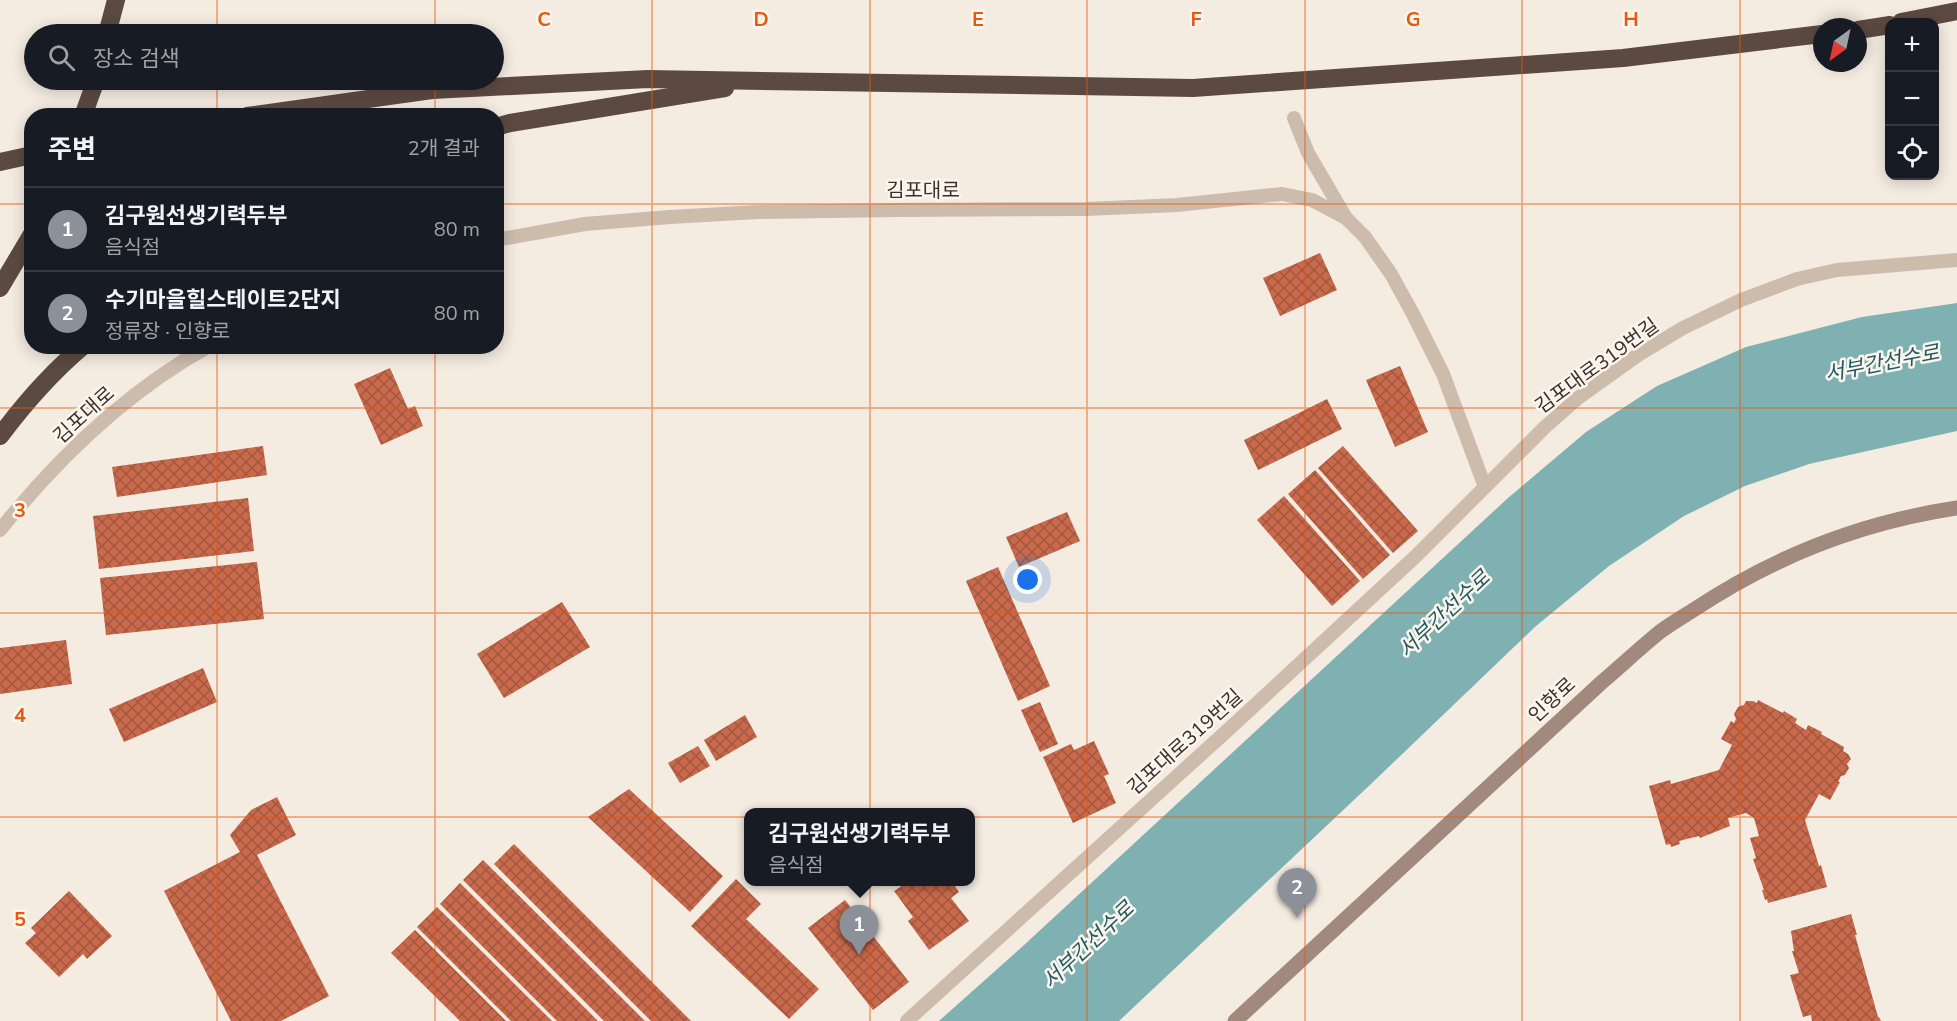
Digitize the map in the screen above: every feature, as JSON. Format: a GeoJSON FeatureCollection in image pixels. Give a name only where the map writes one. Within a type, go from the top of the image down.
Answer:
{"type":"FeatureCollection","features":[{"type":"Feature","properties":{"kind":"highway"},"geometry":{"type":"LineString","coordinates":[[110,24],[116,0]]}},
{"type":"Feature","properties":{"kind":"highway"},"geometry":{"type":"LineString","coordinates":[[1921,18],[1957,11]]}},
{"type":"Feature","properties":{"kind":"highway"},"geometry":{"type":"LineString","coordinates":[[1867,29],[1885,26]]}},
{"type":"Feature","properties":{"kind":"highway"},"geometry":{"type":"LineString","coordinates":[[504,86],[648,79],[1193,88],[1623,58],[1813,35]]}},
{"type":"Feature","properties":{"kind":"highway"},"geometry":{"type":"LineString","coordinates":[[504,125],[766,81]]}},
{"type":"Feature","properties":{"kind":"highway"},"geometry":{"type":"LineString","coordinates":[[86,108],[92,90]]}},
{"type":"Feature","properties":{"kind":"highway"},"geometry":{"type":"LineString","coordinates":[[304,108],[432,90]]}},
{"type":"Feature","properties":{"kind":"highway"},"geometry":{"type":"LineString","coordinates":[[0,162],[24,157]]}},
{"type":"Feature","properties":{"kind":"highway"},"geometry":{"type":"LineString","coordinates":[[0,288],[24,248]]}},
{"type":"Feature","properties":{"kind":"highway"},"geometry":{"type":"LineString","coordinates":[[0,436],[16,415],[74,354]]}},
{"type":"Feature","properties":{"kind":"street","name":"인향로"},"geometry":{"type":"LineString","coordinates":[[1235,1021],[1602,682],[1662,630],[1717,594],[1808,547],[1867,527],[1924,513],[1957,508]]}},
{"type":"Feature","properties":{"kind":"lane"},"geometry":{"type":"LineString","coordinates":[[1294,118],[1308,153],[1346,218],[1365,237],[1391,274],[1413,314],[1443,374],[1485,486]]}},
{"type":"Feature","properties":{"kind":"lane","name":"김포대로"},"geometry":{"type":"LineString","coordinates":[[504,239],[585,224],[670,217],[758,212],[1086,209],[1177,205],[1282,194],[1312,200],[1346,218]]}},
{"type":"Feature","properties":{"kind":"lane","name":"김포대로319번길"},"geometry":{"type":"LineString","coordinates":[[907,1021],[1416,556],[1545,427],[1587,392],[1638,355],[1683,328],[1741,300],[1797,279],[1837,270],[1957,260]]}},
{"type":"Feature","properties":{"kind":"lane","name":"김포대로"},"geometry":{"type":"LineString","coordinates":[[0,530],[20,505],[83,438],[146,386],[195,354]]}},
{"type":"Feature","properties":{"kind":"water","name":"서부간선수로"},"geometry":{"type":"Polygon","coordinates":[[[1957,303],[1957,431],[1809,464],[1745,486],[1684,516],[1609,566],[1536,626],[1119,1021],[939,1021],[1508,498],[1586,432],[1657,386],[1746,347],[1862,317],[1957,303]]]}},
{"type":"Feature","properties":{"kind":"building"},"geometry":{"type":"Polygon","coordinates":[[[1320,253],[1337,290],[1280,316],[1263,278],[1320,253]]]}},
{"type":"Feature","properties":{"kind":"building"},"geometry":{"type":"Polygon","coordinates":[[[1400,366],[1428,432],[1395,447],[1366,380],[1400,366]]]}},
{"type":"Feature","properties":{"kind":"building"},"geometry":{"type":"Polygon","coordinates":[[[390,368],[408,409],[415,406],[423,426],[381,445],[354,384],[390,368]]]}},
{"type":"Feature","properties":{"kind":"building"},"geometry":{"type":"Polygon","coordinates":[[[1327,399],[1342,429],[1258,470],[1244,440],[1327,399]]]}},
{"type":"Feature","properties":{"kind":"building"},"geometry":{"type":"Polygon","coordinates":[[[263,446],[267,475],[117,497],[112,467],[263,446]]]}},
{"type":"Feature","properties":{"kind":"building"},"geometry":{"type":"Polygon","coordinates":[[[1343,446],[1418,531],[1393,553],[1318,468],[1343,446]]]}},
{"type":"Feature","properties":{"kind":"building"},"geometry":{"type":"Polygon","coordinates":[[[1315,470],[1390,555],[1363,579],[1288,494],[1315,470]]]}},
{"type":"Feature","properties":{"kind":"building"},"geometry":{"type":"Polygon","coordinates":[[[1284,496],[1360,581],[1332,606],[1257,520],[1284,496]]]}},
{"type":"Feature","properties":{"kind":"building"},"geometry":{"type":"Polygon","coordinates":[[[248,498],[254,551],[99,569],[93,516],[248,498]]]}},
{"type":"Feature","properties":{"kind":"building"},"geometry":{"type":"Polygon","coordinates":[[[1067,512],[1080,541],[1019,567],[1006,537],[1067,512]]]}},
{"type":"Feature","properties":{"kind":"building"},"geometry":{"type":"Polygon","coordinates":[[[257,562],[264,619],[106,635],[100,578],[257,562]]]}},
{"type":"Feature","properties":{"kind":"building"},"geometry":{"type":"Polygon","coordinates":[[[998,567],[1050,686],[1018,701],[966,581],[998,567]]]}},
{"type":"Feature","properties":{"kind":"building"},"geometry":{"type":"Polygon","coordinates":[[[562,602],[590,647],[504,698],[477,654],[562,602]]]}},
{"type":"Feature","properties":{"kind":"building"},"geometry":{"type":"Polygon","coordinates":[[[66,640],[72,684],[0,694],[0,648],[66,640]]]}},
{"type":"Feature","properties":{"kind":"building"},"geometry":{"type":"Polygon","coordinates":[[[203,668],[217,702],[124,742],[109,709],[203,668]]]}},
{"type":"Feature","properties":{"kind":"building"},"geometry":{"type":"Polygon","coordinates":[[[1758,700],[1797,719],[1795,723],[1806,730],[1808,725],[1822,732],[1821,734],[1844,747],[1843,751],[1851,759],[1847,764],[1849,768],[1845,775],[1841,776],[1830,800],[1819,794],[1805,820],[1827,887],[1768,903],[1767,899],[1765,900],[1762,890],[1764,890],[1753,859],[1756,858],[1750,838],[1759,836],[1754,818],[1746,813],[1728,818],[1730,826],[1700,838],[1699,836],[1679,841],[1680,844],[1671,847],[1670,844],[1666,845],[1649,786],[1670,780],[1671,784],[1719,770],[1732,745],[1721,739],[1731,721],[1734,723],[1736,719],[1734,714],[1738,707],[1744,705],[1746,701],[1757,703],[1758,700]]]}},
{"type":"Feature","properties":{"kind":"building"},"geometry":{"type":"Polygon","coordinates":[[[1040,702],[1058,744],[1040,752],[1021,710],[1040,702]]]}},
{"type":"Feature","properties":{"kind":"building"},"geometry":{"type":"Polygon","coordinates":[[[745,715],[757,737],[716,761],[704,740],[745,715]]]}},
{"type":"Feature","properties":{"kind":"building"},"geometry":{"type":"Polygon","coordinates":[[[1094,741],[1109,774],[1104,776],[1116,803],[1073,823],[1043,757],[1071,744],[1074,750],[1094,741]]]}},
{"type":"Feature","properties":{"kind":"building"},"geometry":{"type":"Polygon","coordinates":[[[698,746],[710,766],[680,783],[668,763],[698,746]]]}},
{"type":"Feature","properties":{"kind":"building"},"geometry":{"type":"Polygon","coordinates":[[[629,789],[723,876],[690,912],[588,817],[629,789]]]}},
{"type":"Feature","properties":{"kind":"building"},"geometry":{"type":"Polygon","coordinates":[[[277,797],[296,835],[257,855],[329,996],[281,1021],[231,1021],[164,891],[240,852],[230,835],[251,810],[277,797]]]}},
{"type":"Feature","properties":{"kind":"building"},"geometry":{"type":"Polygon","coordinates":[[[514,844],[691,1021],[651,1021],[494,864],[514,844]]]}},
{"type":"Feature","properties":{"kind":"building"},"geometry":{"type":"Polygon","coordinates":[[[483,860],[645,1021],[604,1021],[463,880],[483,860]]]}},
{"type":"Feature","properties":{"kind":"building"},"geometry":{"type":"Polygon","coordinates":[[[736,879],[761,904],[746,919],[819,989],[789,1019],[691,926],[736,879]]]}},
{"type":"Feature","properties":{"kind":"building"},"geometry":{"type":"Polygon","coordinates":[[[460,883],[598,1021],[557,1021],[440,904],[460,883]]]}},
{"type":"Feature","properties":{"kind":"building"},"geometry":{"type":"Polygon","coordinates":[[[902,886],[955,886],[959,892],[951,898],[969,921],[929,950],[908,921],[913,917],[894,891],[902,886]]]}},
{"type":"Feature","properties":{"kind":"building"},"geometry":{"type":"Polygon","coordinates":[[[69,891],[112,936],[87,959],[83,954],[59,977],[25,943],[36,933],[31,928],[69,891]]]}},
{"type":"Feature","properties":{"kind":"building"},"geometry":{"type":"Polygon","coordinates":[[[845,900],[909,982],[873,1010],[808,928],[845,900]]]}},
{"type":"Feature","properties":{"kind":"building"},"geometry":{"type":"Polygon","coordinates":[[[437,907],[552,1021],[511,1021],[417,927],[437,907]]]}},
{"type":"Feature","properties":{"kind":"building"},"geometry":{"type":"Polygon","coordinates":[[[1851,914],[1857,935],[1855,935],[1881,1021],[1812,1021],[1811,1015],[1803,1017],[1790,975],[1799,973],[1792,951],[1794,951],[1791,931],[1851,914]]]}},
{"type":"Feature","properties":{"kind":"building"},"geometry":{"type":"Polygon","coordinates":[[[415,930],[506,1021],[460,1021],[391,953],[415,930]]]}},
{"type":"Feature","properties":{"kind":"place","name":"수기마을힐스테이트2단지"},"geometry":{"type":"Point","coordinates":[1297,918]}},
{"type":"Feature","properties":{"kind":"place","name":"김구원선생기력두부"},"geometry":{"type":"Point","coordinates":[859,955]}}]}
